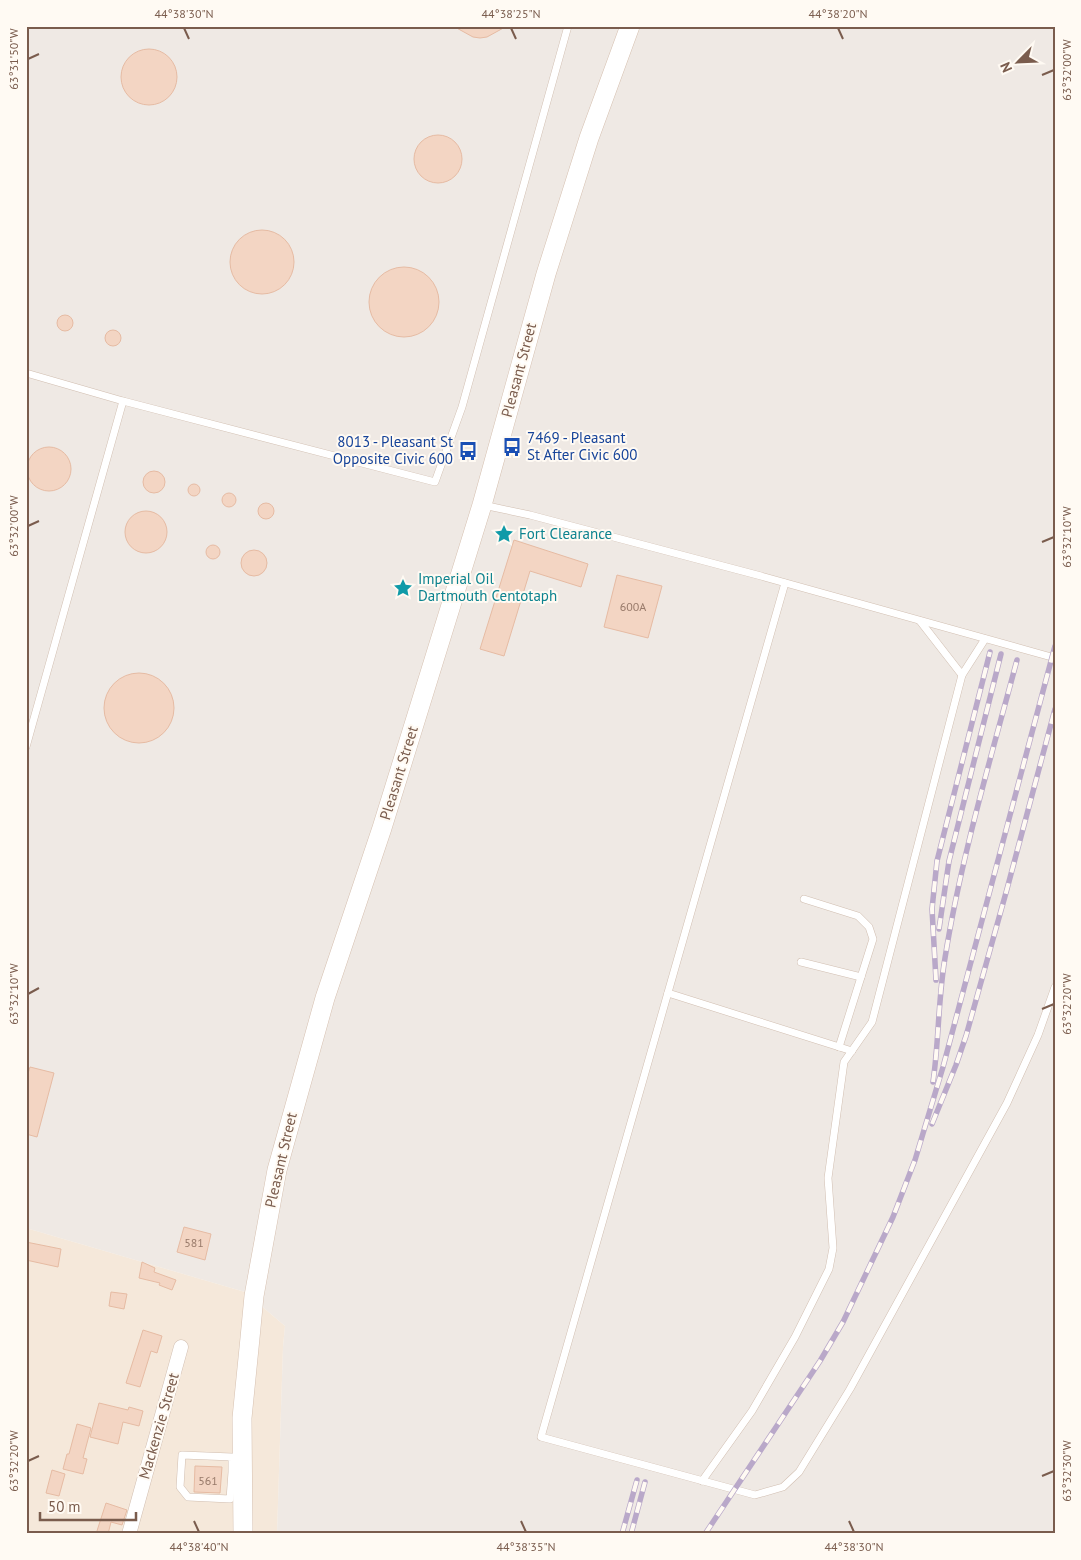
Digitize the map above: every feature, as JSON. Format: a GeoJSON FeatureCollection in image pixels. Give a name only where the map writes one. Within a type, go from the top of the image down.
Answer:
{"type":"FeatureCollection","features":[{"type":"Feature","properties":{"kind":"main road","name":"Pleasant Street"},"geometry":{"type":"LineString","coordinates":[[243,1534],[237,1472],[242,1418],[254,1296],[277,1170],[325,998],[382,828],[482,504],[546,274],[589,138],[630,26]]}},
{"type":"Feature","properties":{"kind":"street","name":"Mackenzie Street"},"geometry":{"type":"LineString","coordinates":[[129,1534],[181,1346]]}},
{"type":"Feature","properties":{"kind":"lane"},"geometry":{"type":"LineString","coordinates":[[26,372],[123,401],[435,482],[462,407],[568,26]]}},
{"type":"Feature","properties":{"kind":"lane"},"geometry":{"type":"LineString","coordinates":[[26,747],[123,401]]}},
{"type":"Feature","properties":{"kind":"lane"},"geometry":{"type":"LineString","coordinates":[[482,504],[785,583],[1055,658]]}},
{"type":"Feature","properties":{"kind":"lane"},"geometry":{"type":"LineString","coordinates":[[785,583],[541,1437],[755,1495],[783,1487],[799,1472],[855,1380],[1007,1103],[1038,1035],[1055,987]]}},
{"type":"Feature","properties":{"kind":"lane"},"geometry":{"type":"LineString","coordinates":[[920,621],[962,674]]}},
{"type":"Feature","properties":{"kind":"lane"},"geometry":{"type":"LineString","coordinates":[[702,1481],[752,1411],[795,1337],[828,1269],[833,1248],[828,1178],[844,1062],[872,1022],[962,674],[985,639]]}},
{"type":"Feature","properties":{"kind":"lane"},"geometry":{"type":"LineString","coordinates":[[804,899],[858,916],[869,926],[873,939],[838,1047]]}},
{"type":"Feature","properties":{"kind":"lane"},"geometry":{"type":"LineString","coordinates":[[801,962],[861,978]]}},
{"type":"Feature","properties":{"kind":"lane"},"geometry":{"type":"LineString","coordinates":[[668,993],[852,1051]]}},
{"type":"Feature","properties":{"kind":"lane"},"geometry":{"type":"LineString","coordinates":[[182,1455],[232,1457],[237,1472],[230,1499],[188,1497],[180,1487],[182,1455]]}},
{"type":"Feature","properties":{"kind":"shaded area"},"geometry":{"type":"Polygon","coordinates":[[[26,26],[1055,26],[1055,1534],[277,1534],[285,1326],[245,1292],[26,1228],[26,26]]]}},
{"type":"Feature","properties":{"kind":"shaded area"},"geometry":{"type":"Polygon","coordinates":[[[26,1228],[245,1292],[285,1326],[277,1534],[26,1534],[26,1228]]]}},
{"type":"Feature","properties":{"kind":"building"},"geometry":{"type":"Polygon","coordinates":[[[453,26],[507,26],[487,37],[480,38],[473,37],[453,26]]]}},
{"type":"Feature","properties":{"kind":"building"},"geometry":{"type":"Polygon","coordinates":[[[143,49],[155,49],[165,53],[173,61],[177,77],[173,93],[165,101],[155,105],[143,105],[133,101],[125,93],[121,83],[121,71],[125,61],[133,53],[143,49]]]}},
{"type":"Feature","properties":{"kind":"building"},"geometry":{"type":"Polygon","coordinates":[[[433,135],[443,135],[452,139],[458,145],[461,150],[461,168],[452,179],[443,183],[433,183],[424,179],[418,173],[414,164],[414,154],[418,145],[424,139],[433,135]]]}},
{"type":"Feature","properties":{"kind":"building"},"geometry":{"type":"Polygon","coordinates":[[[262,230],[274,232],[285,239],[292,250],[294,262],[292,274],[285,285],[274,292],[262,294],[250,292],[239,285],[232,274],[230,262],[232,250],[239,239],[250,232],[262,230]]]}},
{"type":"Feature","properties":{"kind":"building"},"geometry":{"type":"Polygon","coordinates":[[[404,267],[423,273],[433,283],[439,302],[433,321],[423,331],[404,337],[385,331],[375,321],[369,302],[375,283],[385,273],[404,267]]]}},
{"type":"Feature","properties":{"kind":"building"},"geometry":{"type":"Polygon","coordinates":[[[62,315],[68,315],[73,320],[71,329],[62,331],[57,326],[57,320],[62,315]]]}},
{"type":"Feature","properties":{"kind":"building"},"geometry":{"type":"Polygon","coordinates":[[[110,330],[116,330],[121,335],[119,344],[110,346],[105,341],[105,335],[110,330]]]}},
{"type":"Feature","properties":{"kind":"building"},"geometry":{"type":"Polygon","coordinates":[[[49,447],[61,451],[67,457],[71,469],[67,481],[61,487],[49,491],[37,487],[31,481],[27,469],[31,457],[37,451],[49,447]]]}},
{"type":"Feature","properties":{"kind":"building"},"geometry":{"type":"Polygon","coordinates":[[[154,471],[162,474],[165,482],[162,490],[154,493],[146,490],[143,482],[146,474],[154,471]]]}},
{"type":"Feature","properties":{"kind":"building"},"geometry":{"type":"Polygon","coordinates":[[[196,484],[199,485],[199,495],[192,496],[189,495],[188,488],[189,485],[196,484]]]}},
{"type":"Feature","properties":{"kind":"building"},"geometry":{"type":"Polygon","coordinates":[[[226,493],[232,493],[236,500],[232,507],[226,507],[222,503],[222,497],[226,493]]]}},
{"type":"Feature","properties":{"kind":"building"},"geometry":{"type":"Polygon","coordinates":[[[263,503],[269,503],[274,508],[272,517],[263,519],[258,514],[258,508],[263,503]]]}},
{"type":"Feature","properties":{"kind":"building"},"geometry":{"type":"Polygon","coordinates":[[[146,511],[161,517],[167,532],[161,547],[146,553],[131,547],[125,532],[131,517],[146,511]]]}},
{"type":"Feature","properties":{"kind":"building"},"geometry":{"type":"Polygon","coordinates":[[[514,540],[588,564],[581,587],[530,571],[504,656],[480,649],[514,540]]]}},
{"type":"Feature","properties":{"kind":"building"},"geometry":{"type":"Polygon","coordinates":[[[210,545],[216,545],[220,552],[216,559],[210,559],[206,555],[206,549],[210,545]]]}},
{"type":"Feature","properties":{"kind":"building"},"geometry":{"type":"Polygon","coordinates":[[[254,550],[263,554],[267,563],[263,572],[254,576],[245,572],[241,563],[245,554],[254,550]]]}},
{"type":"Feature","properties":{"kind":"building"},"geometry":{"type":"Polygon","coordinates":[[[617,575],[662,586],[648,638],[604,627],[617,575]]]}},
{"type":"Feature","properties":{"kind":"building"},"geometry":{"type":"Polygon","coordinates":[[[139,673],[152,676],[164,683],[171,695],[174,708],[171,721],[164,733],[152,740],[139,743],[126,740],[114,733],[107,721],[104,708],[107,695],[114,683],[126,676],[139,673]]]}},
{"type":"Feature","properties":{"kind":"building"},"geometry":{"type":"Polygon","coordinates":[[[30,1067],[54,1073],[37,1137],[26,1134],[26,1080],[30,1067]]]}},
{"type":"Feature","properties":{"kind":"building"},"geometry":{"type":"Polygon","coordinates":[[[184,1227],[211,1234],[205,1260],[177,1252],[184,1227]]]}},
{"type":"Feature","properties":{"kind":"building"},"geometry":{"type":"Polygon","coordinates":[[[26,1242],[61,1249],[58,1267],[26,1260],[26,1242]]]}},
{"type":"Feature","properties":{"kind":"building"},"geometry":{"type":"Polygon","coordinates":[[[142,1262],[155,1268],[154,1272],[176,1280],[172,1290],[159,1285],[160,1283],[139,1278],[142,1262]]]}},
{"type":"Feature","properties":{"kind":"building"},"geometry":{"type":"Polygon","coordinates":[[[111,1292],[127,1294],[124,1309],[109,1306],[111,1292]]]}},
{"type":"Feature","properties":{"kind":"building"},"geometry":{"type":"Polygon","coordinates":[[[143,1330],[162,1336],[157,1353],[151,1351],[140,1387],[126,1383],[143,1330]]]}},
{"type":"Feature","properties":{"kind":"building"},"geometry":{"type":"Polygon","coordinates":[[[99,1403],[128,1410],[129,1407],[143,1411],[139,1426],[123,1422],[118,1444],[90,1437],[99,1403]]]}},
{"type":"Feature","properties":{"kind":"building"},"geometry":{"type":"Polygon","coordinates":[[[77,1424],[91,1428],[83,1458],[87,1459],[83,1474],[63,1469],[77,1424]]]}},
{"type":"Feature","properties":{"kind":"building"},"geometry":{"type":"Polygon","coordinates":[[[195,1466],[222,1467],[220,1493],[194,1492],[195,1466]]]}},
{"type":"Feature","properties":{"kind":"building"},"geometry":{"type":"Polygon","coordinates":[[[52,1470],[65,1474],[59,1496],[46,1493],[52,1470]]]}},
{"type":"Feature","properties":{"kind":"building"},"geometry":{"type":"Polygon","coordinates":[[[106,1503],[127,1510],[122,1525],[111,1522],[108,1534],[96,1534],[106,1503]]]}},
{"type":"Feature","properties":{"kind":"railway"},"geometry":{"type":"LineString","coordinates":[[705,1534],[820,1361],[843,1322],[893,1217],[915,1160],[943,1067],[1055,646]]}},
{"type":"Feature","properties":{"kind":"railway"},"geometry":{"type":"LineString","coordinates":[[936,980],[932,909],[937,861],[990,652]]}},
{"type":"Feature","properties":{"kind":"railway"},"geometry":{"type":"LineString","coordinates":[[939,929],[949,861],[1001,654]]}},
{"type":"Feature","properties":{"kind":"railway"},"geometry":{"type":"LineString","coordinates":[[933,1082],[943,973],[959,883],[1017,660]]}},
{"type":"Feature","properties":{"kind":"railway"},"geometry":{"type":"LineString","coordinates":[[932,1124],[966,1036],[1055,709]]}},
{"type":"Feature","properties":{"kind":"railway"},"geometry":{"type":"LineString","coordinates":[[622,1534],[637,1480]]}},
{"type":"Feature","properties":{"kind":"railway"},"geometry":{"type":"LineString","coordinates":[[631,1534],[645,1482]]}},
{"type":"Feature","properties":{"kind":"place","name":"7469 - Pleasant St After Civic 600"},"geometry":{"type":"Point","coordinates":[512,447]}},
{"type":"Feature","properties":{"kind":"place","name":"8013 - Pleasant St Opposite Civic 600"},"geometry":{"type":"Point","coordinates":[468,451]}},
{"type":"Feature","properties":{"kind":"place","name":"Fort Clearance"},"geometry":{"type":"Point","coordinates":[504,534]}},
{"type":"Feature","properties":{"kind":"place","name":"Imperial Oil Dartmouth Centotaph"},"geometry":{"type":"Point","coordinates":[403,588]}}]}
